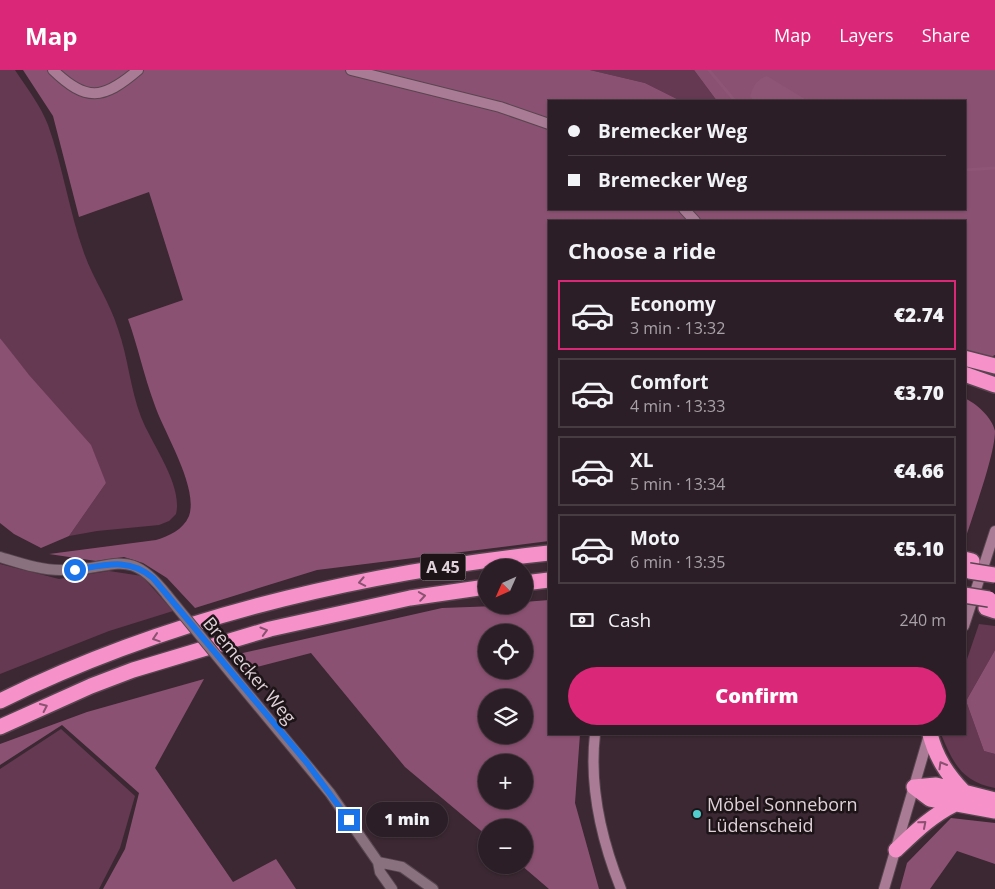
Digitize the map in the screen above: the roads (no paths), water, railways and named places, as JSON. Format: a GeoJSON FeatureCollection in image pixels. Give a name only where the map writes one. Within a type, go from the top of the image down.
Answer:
{"type":"FeatureCollection","features":[{"type":"Feature","properties":{"kind":"highway"},"geometry":{"type":"LineString","coordinates":[[966,358],[993,365]]}},
{"type":"Feature","properties":{"kind":"highway"},"geometry":{"type":"LineString","coordinates":[[966,375],[993,386]]}},
{"type":"Feature","properties":{"kind":"highway","name":"A 45"},"geometry":{"type":"LineString","coordinates":[[0,701],[35,683],[119,650],[264,605],[413,572],[548,554]]}},
{"type":"Feature","properties":{"kind":"highway"},"geometry":{"type":"LineString","coordinates":[[967,565],[995,570]]}},
{"type":"Feature","properties":{"kind":"highway"},"geometry":{"type":"LineString","coordinates":[[967,565],[995,575]]}},
{"type":"Feature","properties":{"kind":"highway"},"geometry":{"type":"LineString","coordinates":[[533,582],[548,580]]}},
{"type":"Feature","properties":{"kind":"highway","name":"A 45"},"geometry":{"type":"LineString","coordinates":[[0,727],[91,686],[133,670],[270,629],[410,598],[478,588]]}},
{"type":"Feature","properties":{"kind":"highway"},"geometry":{"type":"LineString","coordinates":[[966,596],[991,604]]}},
{"type":"Feature","properties":{"kind":"highway"},"geometry":{"type":"LineString","coordinates":[[966,600],[991,604]]}},
{"type":"Feature","properties":{"kind":"highway"},"geometry":{"type":"LineString","coordinates":[[930,735],[935,752],[944,768],[963,791]]}},
{"type":"Feature","properties":{"kind":"highway"},"geometry":{"type":"LineString","coordinates":[[914,787],[936,785],[995,800]]}},
{"type":"Feature","properties":{"kind":"highway"},"geometry":{"type":"LineString","coordinates":[[914,787],[930,799],[995,811]]}},
{"type":"Feature","properties":{"kind":"highway"},"geometry":{"type":"LineString","coordinates":[[896,850],[924,823],[955,804]]}},
{"type":"Feature","properties":{"kind":"main road"},"geometry":{"type":"LineString","coordinates":[[53,70],[74,89],[90,94],[107,92],[117,87],[138,70]]}},
{"type":"Feature","properties":{"kind":"main road"},"geometry":{"type":"LineString","coordinates":[[351,70],[500,108],[548,124]]}},
{"type":"Feature","properties":{"kind":"main road"},"geometry":{"type":"LineString","coordinates":[[685,210],[694,220]]}},
{"type":"Feature","properties":{"kind":"main road"},"geometry":{"type":"LineString","coordinates":[[966,620],[995,531]]}},
{"type":"Feature","properties":{"kind":"main road"},"geometry":{"type":"LineString","coordinates":[[595,735],[593,777],[597,809],[612,867],[621,889]]}},
{"type":"Feature","properties":{"kind":"main road"},"geometry":{"type":"LineString","coordinates":[[884,889],[930,735]]}},
{"type":"Feature","properties":{"kind":"street","name":"Bremecker Weg"},"geometry":{"type":"LineString","coordinates":[[0,557],[44,568],[62,570],[110,564],[137,566],[153,578],[330,793],[378,862],[380,872],[392,889]]}},
{"type":"Feature","properties":{"kind":"street"},"geometry":{"type":"LineString","coordinates":[[378,862],[402,867],[433,889]]}},
{"type":"Feature","properties":{"kind":"waterway"},"geometry":{"type":"LineString","coordinates":[[709,70],[734,100]]}},
{"type":"Feature","properties":{"kind":"waterway"},"geometry":{"type":"LineString","coordinates":[[966,170],[995,168]]}},
{"type":"Feature","properties":{"kind":"place","name":"Möbel Sonneborn Lüdenscheid"},"geometry":{"type":"Point","coordinates":[697,814]}}]}
